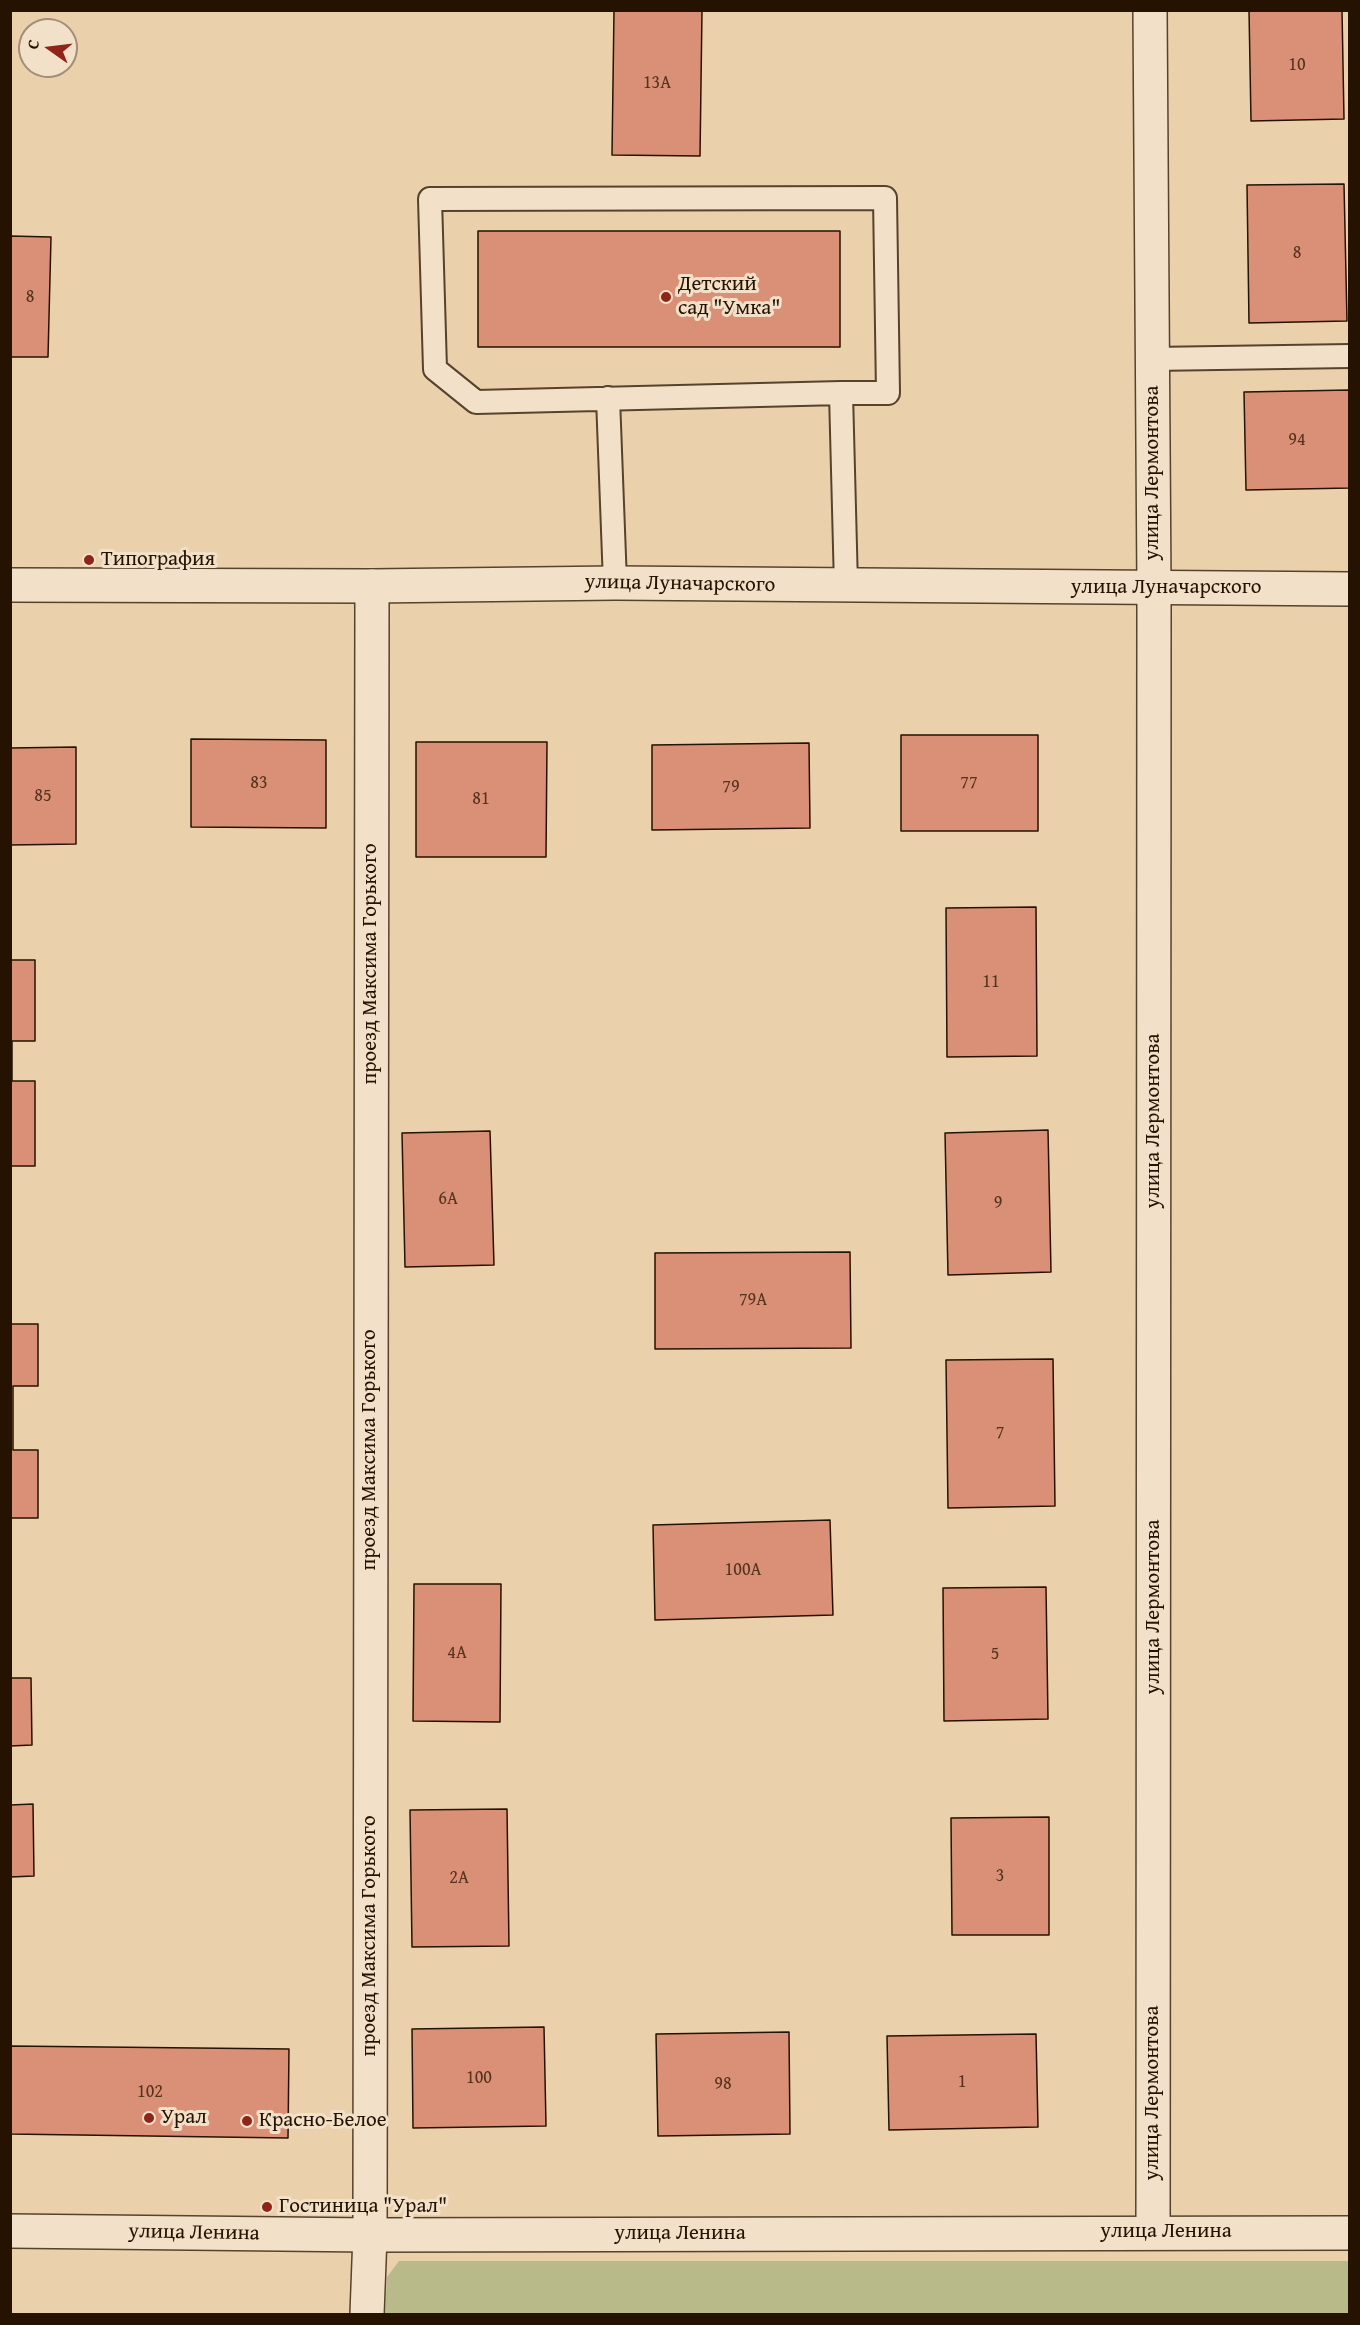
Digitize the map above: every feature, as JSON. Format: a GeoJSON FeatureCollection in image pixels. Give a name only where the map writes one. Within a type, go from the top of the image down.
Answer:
{"type":"FeatureCollection","features":[{"type":"Feature","properties":{"kind":"street","name":"улица Лермонтова"},"geometry":{"type":"LineString","coordinates":[[1150,10],[1154,588],[1153,2232]]}},
{"type":"Feature","properties":{"kind":"street","name":"улица Луначарского"},"geometry":{"type":"LineString","coordinates":[[10,585],[372,586],[615,583],[1350,589]]}},
{"type":"Feature","properties":{"kind":"street","name":"проезд Максима Горького"},"geometry":{"type":"LineString","coordinates":[[367,2314],[370,2235],[372,586]]}},
{"type":"Feature","properties":{"kind":"street","name":"улица Ленина"},"geometry":{"type":"LineString","coordinates":[[10,2231],[370,2235],[1350,2233]]}},
{"type":"Feature","properties":{"kind":"lane"},"geometry":{"type":"LineString","coordinates":[[885,198],[888,393],[841,393],[476,402],[435,369],[430,199],[885,198]]}},
{"type":"Feature","properties":{"kind":"lane"},"geometry":{"type":"LineString","coordinates":[[1152,359],[1350,356]]}},
{"type":"Feature","properties":{"kind":"lane"},"geometry":{"type":"LineString","coordinates":[[841,393],[846,586]]}},
{"type":"Feature","properties":{"kind":"lane"},"geometry":{"type":"LineString","coordinates":[[608,398],[615,583]]}},
{"type":"Feature","properties":{"kind":"green space"},"geometry":{"type":"Polygon","coordinates":[[[399,2261],[1349,2261],[1349,2314],[385,2314],[387,2277],[399,2261]]]}},
{"type":"Feature","properties":{"kind":"building"},"geometry":{"type":"Polygon","coordinates":[[[614,10],[702,10],[700,156],[612,155],[614,10]]]}},
{"type":"Feature","properties":{"kind":"building"},"geometry":{"type":"Polygon","coordinates":[[[1249,10],[1342,10],[1344,119],[1251,121],[1249,10]]]}},
{"type":"Feature","properties":{"kind":"building"},"geometry":{"type":"Polygon","coordinates":[[[1344,184],[1347,321],[1249,323],[1247,185],[1344,184]]]}},
{"type":"Feature","properties":{"kind":"building"},"geometry":{"type":"Polygon","coordinates":[[[478,231],[840,231],[840,347],[478,347],[478,231]]]}},
{"type":"Feature","properties":{"kind":"building"},"geometry":{"type":"Polygon","coordinates":[[[10,236],[51,237],[48,357],[10,357],[10,236]]]}},
{"type":"Feature","properties":{"kind":"building"},"geometry":{"type":"Polygon","coordinates":[[[1350,390],[1350,488],[1246,490],[1244,392],[1350,390]]]}},
{"type":"Feature","properties":{"kind":"building"},"geometry":{"type":"Polygon","coordinates":[[[901,735],[1038,735],[1038,831],[901,831],[901,735]]]}},
{"type":"Feature","properties":{"kind":"building"},"geometry":{"type":"Polygon","coordinates":[[[191,739],[326,740],[326,828],[191,827],[191,739]]]}},
{"type":"Feature","properties":{"kind":"building"},"geometry":{"type":"Polygon","coordinates":[[[416,742],[547,742],[546,857],[416,857],[416,742]]]}},
{"type":"Feature","properties":{"kind":"building"},"geometry":{"type":"Polygon","coordinates":[[[809,743],[810,828],[652,830],[652,745],[809,743]]]}},
{"type":"Feature","properties":{"kind":"building"},"geometry":{"type":"Polygon","coordinates":[[[76,747],[76,844],[10,845],[10,748],[76,747]]]}},
{"type":"Feature","properties":{"kind":"building"},"geometry":{"type":"Polygon","coordinates":[[[1036,907],[1037,1056],[947,1057],[946,908],[1036,907]]]}},
{"type":"Feature","properties":{"kind":"building"},"geometry":{"type":"Polygon","coordinates":[[[10,960],[35,960],[35,1041],[12,1041],[12,1081],[35,1081],[35,1166],[10,1166],[10,960]]]}},
{"type":"Feature","properties":{"kind":"building"},"geometry":{"type":"Polygon","coordinates":[[[1048,1130],[1051,1272],[948,1275],[945,1133],[1048,1130]]]}},
{"type":"Feature","properties":{"kind":"building"},"geometry":{"type":"Polygon","coordinates":[[[490,1131],[494,1265],[405,1267],[402,1133],[490,1131]]]}},
{"type":"Feature","properties":{"kind":"building"},"geometry":{"type":"Polygon","coordinates":[[[850,1252],[851,1348],[655,1349],[655,1253],[850,1252]]]}},
{"type":"Feature","properties":{"kind":"building"},"geometry":{"type":"Polygon","coordinates":[[[10,1324],[38,1324],[38,1386],[13,1386],[13,1450],[38,1450],[38,1518],[10,1518],[10,1324]]]}},
{"type":"Feature","properties":{"kind":"building"},"geometry":{"type":"Polygon","coordinates":[[[1053,1359],[1055,1506],[948,1508],[946,1360],[1053,1359]]]}},
{"type":"Feature","properties":{"kind":"building"},"geometry":{"type":"Polygon","coordinates":[[[830,1520],[833,1615],[655,1620],[653,1525],[830,1520]]]}},
{"type":"Feature","properties":{"kind":"building"},"geometry":{"type":"Polygon","coordinates":[[[414,1584],[501,1584],[500,1722],[413,1721],[414,1584]]]}},
{"type":"Feature","properties":{"kind":"building"},"geometry":{"type":"Polygon","coordinates":[[[1046,1587],[1048,1719],[944,1721],[943,1588],[1046,1587]]]}},
{"type":"Feature","properties":{"kind":"building"},"geometry":{"type":"Polygon","coordinates":[[[10,1678],[31,1678],[32,1745],[10,1746],[10,1678]]]}},
{"type":"Feature","properties":{"kind":"building"},"geometry":{"type":"Polygon","coordinates":[[[33,1804],[34,1876],[10,1877],[10,1805],[33,1804]]]}},
{"type":"Feature","properties":{"kind":"building"},"geometry":{"type":"Polygon","coordinates":[[[507,1809],[509,1946],[412,1947],[410,1810],[507,1809]]]}},
{"type":"Feature","properties":{"kind":"building"},"geometry":{"type":"Polygon","coordinates":[[[1049,1817],[1049,1935],[952,1935],[951,1818],[1049,1817]]]}},
{"type":"Feature","properties":{"kind":"building"},"geometry":{"type":"Polygon","coordinates":[[[544,2027],[546,2126],[413,2128],[412,2029],[544,2027]]]}},
{"type":"Feature","properties":{"kind":"building"},"geometry":{"type":"Polygon","coordinates":[[[789,2032],[790,2134],[658,2136],[656,2034],[789,2032]]]}},
{"type":"Feature","properties":{"kind":"building"},"geometry":{"type":"Polygon","coordinates":[[[1036,2034],[1038,2127],[889,2130],[887,2036],[1036,2034]]]}},
{"type":"Feature","properties":{"kind":"building"},"geometry":{"type":"Polygon","coordinates":[[[10,2046],[289,2049],[288,2138],[10,2134],[10,2046]]]}},
{"type":"Feature","properties":{"kind":"place","name":"Детский сад \"Умка\""},"geometry":{"type":"Point","coordinates":[666,297]}},
{"type":"Feature","properties":{"kind":"place","name":"Типография"},"geometry":{"type":"Point","coordinates":[89,560]}},
{"type":"Feature","properties":{"kind":"place","name":"Урал"},"geometry":{"type":"Point","coordinates":[149,2118]}},
{"type":"Feature","properties":{"kind":"place","name":"Красно-Белое"},"geometry":{"type":"Point","coordinates":[247,2121]}},
{"type":"Feature","properties":{"kind":"place","name":"Гостиница \"Урал\""},"geometry":{"type":"Point","coordinates":[267,2207]}}]}
